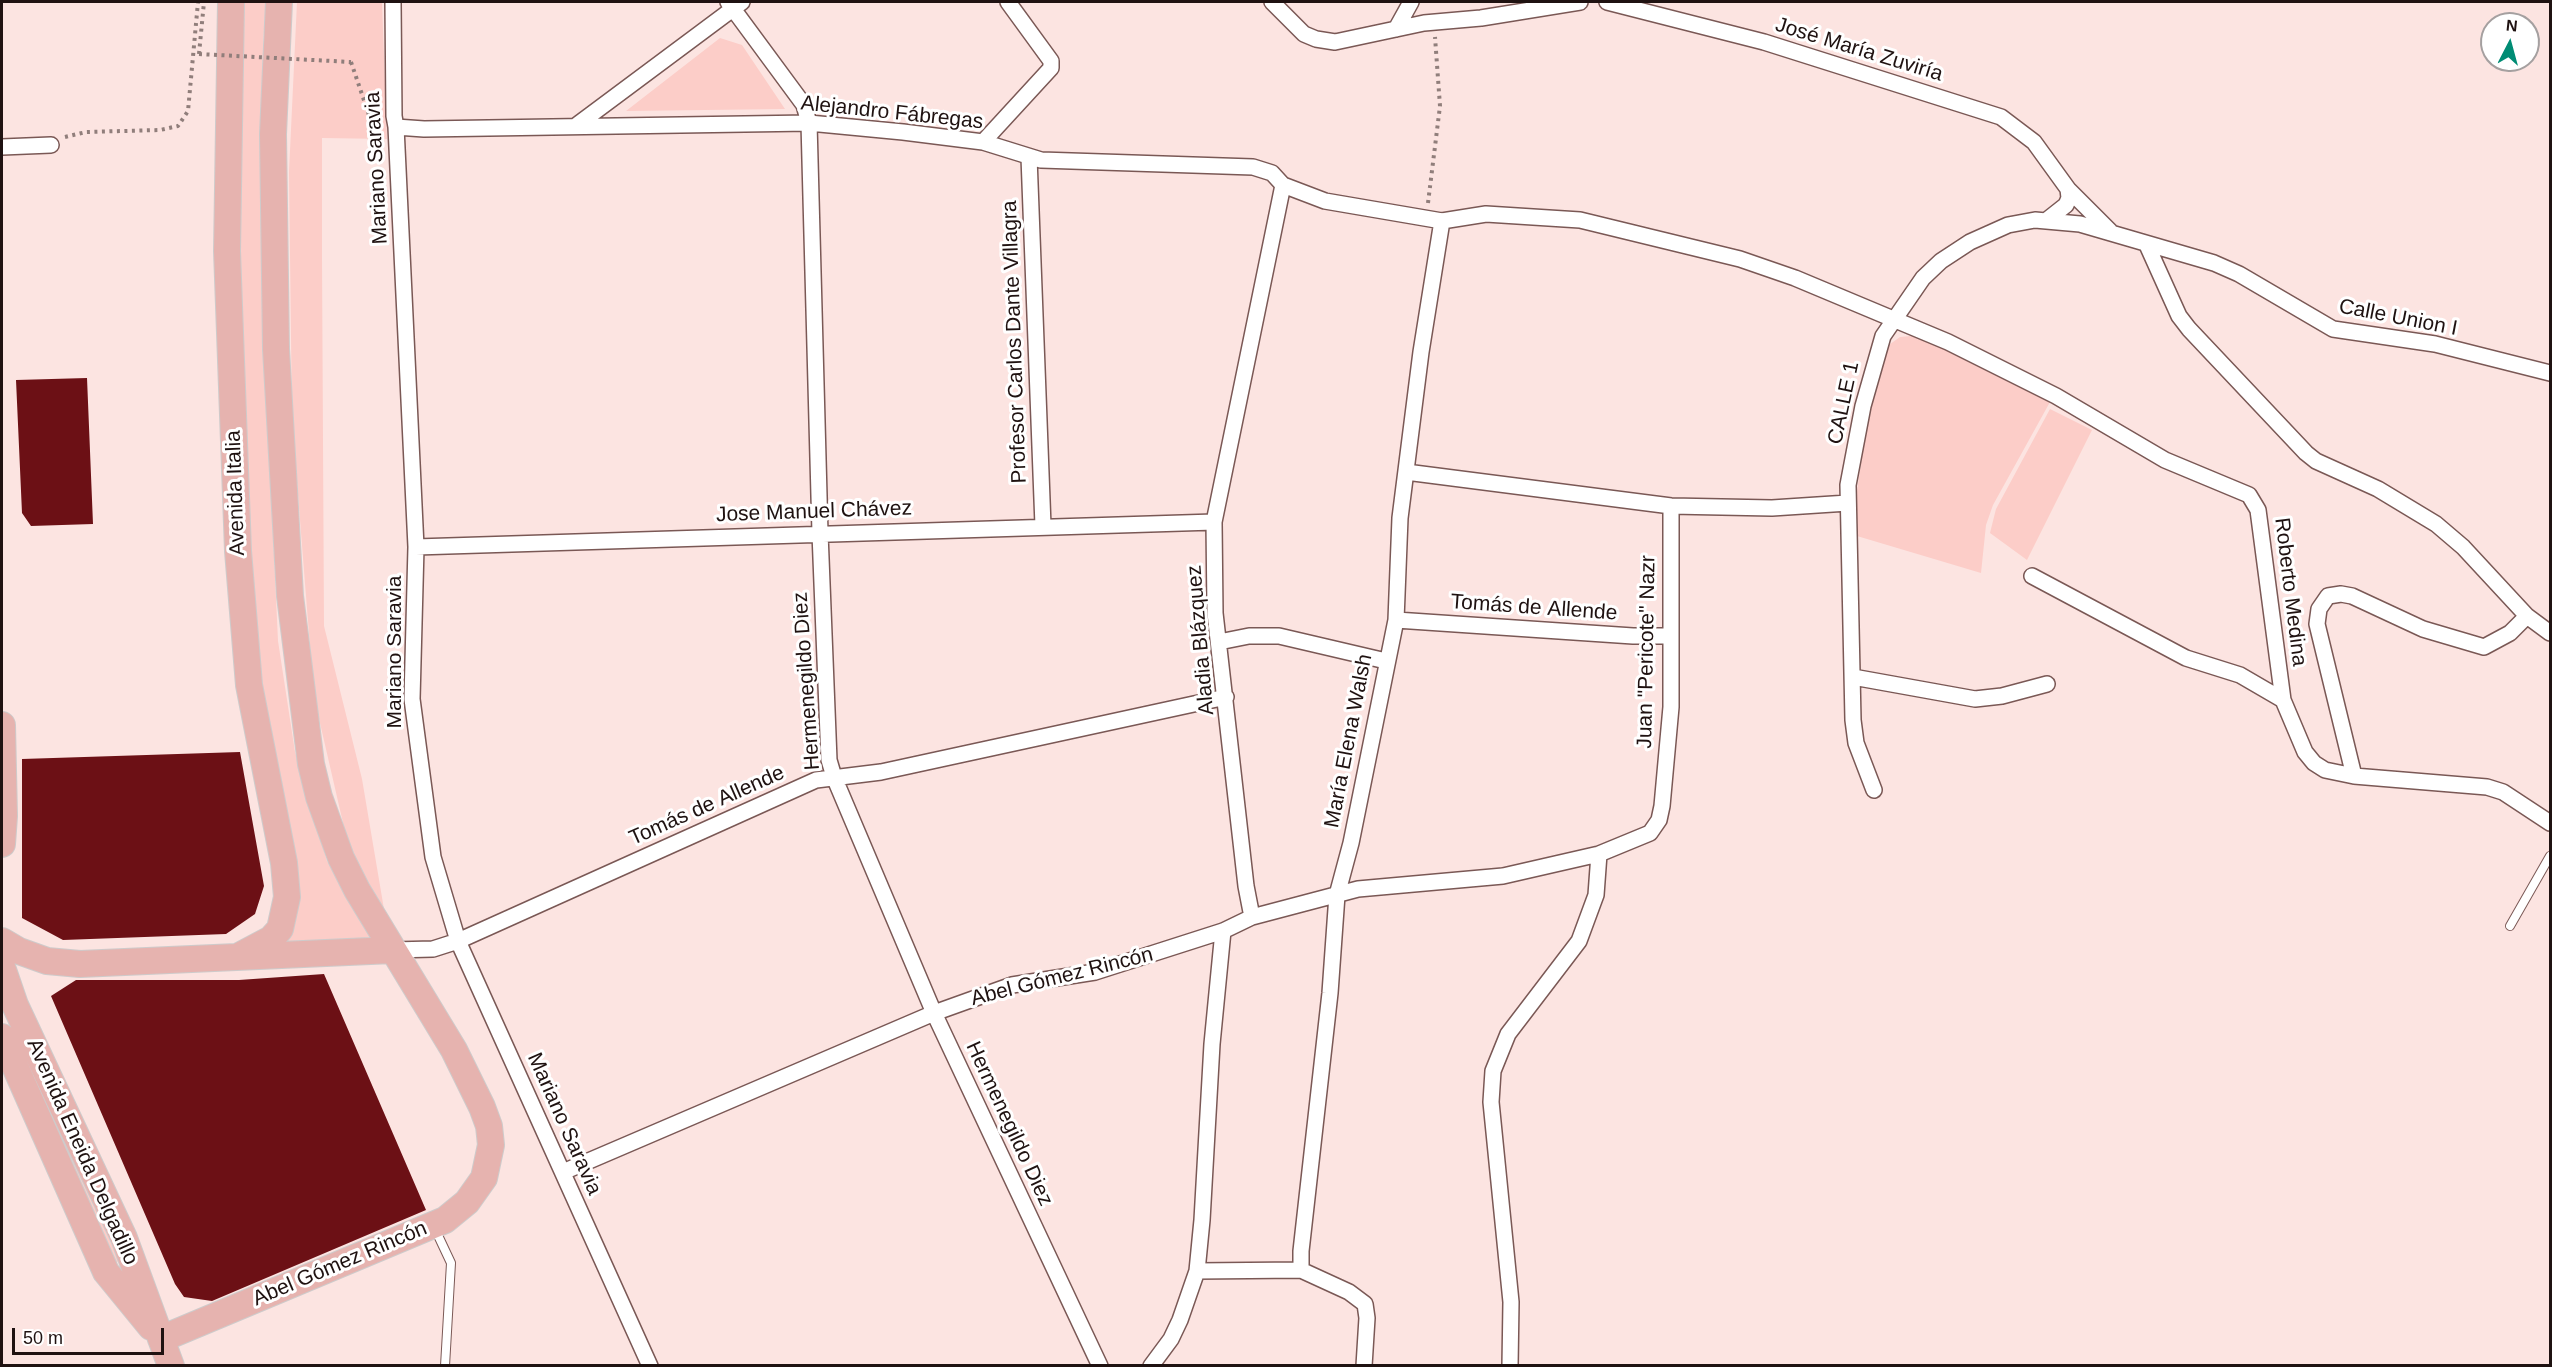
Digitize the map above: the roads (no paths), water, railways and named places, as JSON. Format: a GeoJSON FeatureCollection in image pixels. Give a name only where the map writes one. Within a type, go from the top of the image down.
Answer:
{"type":"FeatureCollection","features":[{"type":"Feature","properties":{"kind":"main road","name":"Avenida Italia"},"geometry":{"type":"LineString","coordinates":[[231,2],[227,240],[238,551],[249,685],[284,863],[287,897],[285,916],[271,939],[239,956]]}},
{"type":"Feature","properties":{"kind":"main road"},"geometry":{"type":"LineString","coordinates":[[2,941],[19,951],[47,961],[80,964],[393,950],[357,890],[328,827],[311,764],[296,656],[285,533],[275,303],[273,134],[279,2]]}},
{"type":"Feature","properties":{"kind":"main road"},"geometry":{"type":"LineString","coordinates":[[2,725],[4,816],[2,844]]}},
{"type":"Feature","properties":{"kind":"main road","name":"Abel Gómez Rincón"},"geometry":{"type":"LineString","coordinates":[[161,1339],[445,1220],[467,1202],[484,1178],[489,1156],[489,1126],[482,1107],[454,1050],[393,950]]}},
{"type":"Feature","properties":{"kind":"main road","name":"Avenida Eneida Delgadillo"},"geometry":{"type":"LineString","coordinates":[[2,967],[15,1005],[124,1238],[171,1365]]}},
{"type":"Feature","properties":{"kind":"main road","name":"Avenida Eneida Delgadillo"},"geometry":{"type":"LineString","coordinates":[[2,1037],[106,1272],[161,1339]]}},
{"type":"Feature","properties":{"kind":"street","name":"Mariano Saravia"},"geometry":{"type":"LineString","coordinates":[[393,2],[395,121],[416,547],[412,699],[433,857],[458,941],[650,1365]]}},
{"type":"Feature","properties":{"kind":"street"},"geometry":{"type":"LineString","coordinates":[[982,142],[1051,68],[1051,61],[1008,2]]}},
{"type":"Feature","properties":{"kind":"street"},"geometry":{"type":"LineString","coordinates":[[1272,2],[1304,34],[1316,39],[1347,41],[1436,22],[1580,2]]}},
{"type":"Feature","properties":{"kind":"street"},"geometry":{"type":"LineString","coordinates":[[1396,29],[1411,2]]}},
{"type":"Feature","properties":{"kind":"street","name":"José María Zuviría"},"geometry":{"type":"LineString","coordinates":[[1607,2],[1764,42],[2001,117],[2034,142],[2068,189],[2115,235]]}},
{"type":"Feature","properties":{"kind":"street"},"geometry":{"type":"LineString","coordinates":[[577,125],[734,4]]}},
{"type":"Feature","properties":{"kind":"street","name":"Hermenegildo Diez"},"geometry":{"type":"LineString","coordinates":[[734,4],[804,105],[808,123],[829,760],[834,777],[934,1013],[1100,1365]]}},
{"type":"Feature","properties":{"kind":"street","name":"Alejandro Fábregas"},"geometry":{"type":"LineString","coordinates":[[395,121],[424,129],[808,123],[982,142],[1029,157],[1253,167],[1272,173],[1283,185],[1325,201],[1434,220]]}},
{"type":"Feature","properties":{"kind":"street"},"geometry":{"type":"LineString","coordinates":[[2,147],[51,145]]}},
{"type":"Feature","properties":{"kind":"street","name":"Profesor Carlos Dante Villagra"},"geometry":{"type":"LineString","coordinates":[[1029,157],[1043,526]]}},
{"type":"Feature","properties":{"kind":"street","name":"Aladia Blázquez"},"geometry":{"type":"LineString","coordinates":[[1252,917],[1246,886],[1215,613],[1214,522],[1283,185]]}},
{"type":"Feature","properties":{"kind":"street"},"geometry":{"type":"LineString","coordinates":[[2047,220],[2066,205],[2069,198],[2068,189]]}},
{"type":"Feature","properties":{"kind":"street","name":"Roberto Medina"},"geometry":{"type":"LineString","coordinates":[[1434,220],[1486,214],[1580,220],[1740,259],[1795,278],[1896,319],[2056,396],[2165,460],[2249,495],[2258,510],[2283,700],[2305,752],[2314,763],[2325,770],[2354,776],[2487,787],[2503,792],[2550,823]]}},
{"type":"Feature","properties":{"kind":"street","name":"María Elena Walsh"},"geometry":{"type":"LineString","coordinates":[[1301,1270],[1330,993],[1337,895],[1351,843],[1396,620],[1400,518],[1421,352],[1434,220]]}},
{"type":"Feature","properties":{"kind":"street","name":"CALLE 1"},"geometry":{"type":"LineString","coordinates":[[1874,790],[1856,743],[1848,485],[1863,406],[1883,336],[1923,278],[1941,261],[1970,242],[2008,225],[2047,220],[2080,224],[2147,245]]}},
{"type":"Feature","properties":{"kind":"street"},"geometry":{"type":"LineString","coordinates":[[2147,245],[2179,316],[2306,453],[2316,461],[2378,489],[2436,524],[2463,548],[2532,620],[2550,633]]}},
{"type":"Feature","properties":{"kind":"street","name":"Calle Union I"},"geometry":{"type":"LineString","coordinates":[[2147,245],[2191,254],[2214,263],[2333,329],[2435,344],[2550,374]]}},
{"type":"Feature","properties":{"kind":"street"},"geometry":{"type":"LineString","coordinates":[[1406,472],[1671,506],[1772,508],[1848,503]]}},
{"type":"Feature","properties":{"kind":"street","name":"Juan \"Pericote\" Nazr"},"geometry":{"type":"LineString","coordinates":[[1650,833],[1659,820],[1662,806],[1671,707],[1671,506]]}},
{"type":"Feature","properties":{"kind":"street","name":"Jose Manuel Chávez"},"geometry":{"type":"LineString","coordinates":[[416,547],[1214,522]]}},
{"type":"Feature","properties":{"kind":"street"},"geometry":{"type":"LineString","coordinates":[[2032,576],[2187,658],[2240,675],[2283,700]]}},
{"type":"Feature","properties":{"kind":"street"},"geometry":{"type":"LineString","coordinates":[[2354,776],[2317,624],[2319,609],[2328,596],[2341,594],[2352,596],[2423,629],[2484,647],[2532,620],[2550,615]]}},
{"type":"Feature","properties":{"kind":"street","name":"Tomás de Allende"},"geometry":{"type":"LineString","coordinates":[[1396,620],[1633,636],[1670,636]]}},
{"type":"Feature","properties":{"kind":"street"},"geometry":{"type":"LineString","coordinates":[[1219,642],[1249,636],[1279,636],[1386,661]]}},
{"type":"Feature","properties":{"kind":"street"},"geometry":{"type":"LineString","coordinates":[[1853,677],[1975,699],[2001,696],[2048,684]]}},
{"type":"Feature","properties":{"kind":"street","name":"Tomás de Allende"},"geometry":{"type":"LineString","coordinates":[[393,950],[433,949],[458,941],[816,780],[880,772],[1226,697]]}},
{"type":"Feature","properties":{"kind":"street","name":"Abel Gómez Rincón"},"geometry":{"type":"LineString","coordinates":[[562,1172],[934,1013],[1012,985],[1095,972],[1223,931],[1252,917],[1337,895],[1389,885],[1483,879],[1599,854],[1650,833]]}},
{"type":"Feature","properties":{"kind":"street"},"geometry":{"type":"LineString","coordinates":[[1510,1365],[1511,1302],[1491,1102],[1492,1071],[1508,1034],[1579,940],[1596,896],[1599,854]]}},
{"type":"Feature","properties":{"kind":"street"},"geometry":{"type":"LineString","coordinates":[[1151,1365],[1171,1339],[1197,1270],[1212,1044],[1223,931]]}},
{"type":"Feature","properties":{"kind":"street"},"geometry":{"type":"LineString","coordinates":[[1197,1270],[1301,1270],[1349,1292],[1365,1304],[1367,1318],[1364,1365]]}},
{"type":"Feature","properties":{"kind":"lane"},"geometry":{"type":"LineString","coordinates":[[2510,926],[2550,856]]}},
{"type":"Feature","properties":{"kind":"lane"},"geometry":{"type":"LineString","coordinates":[[434,1225],[451,1263],[445,1365]]}}]}
